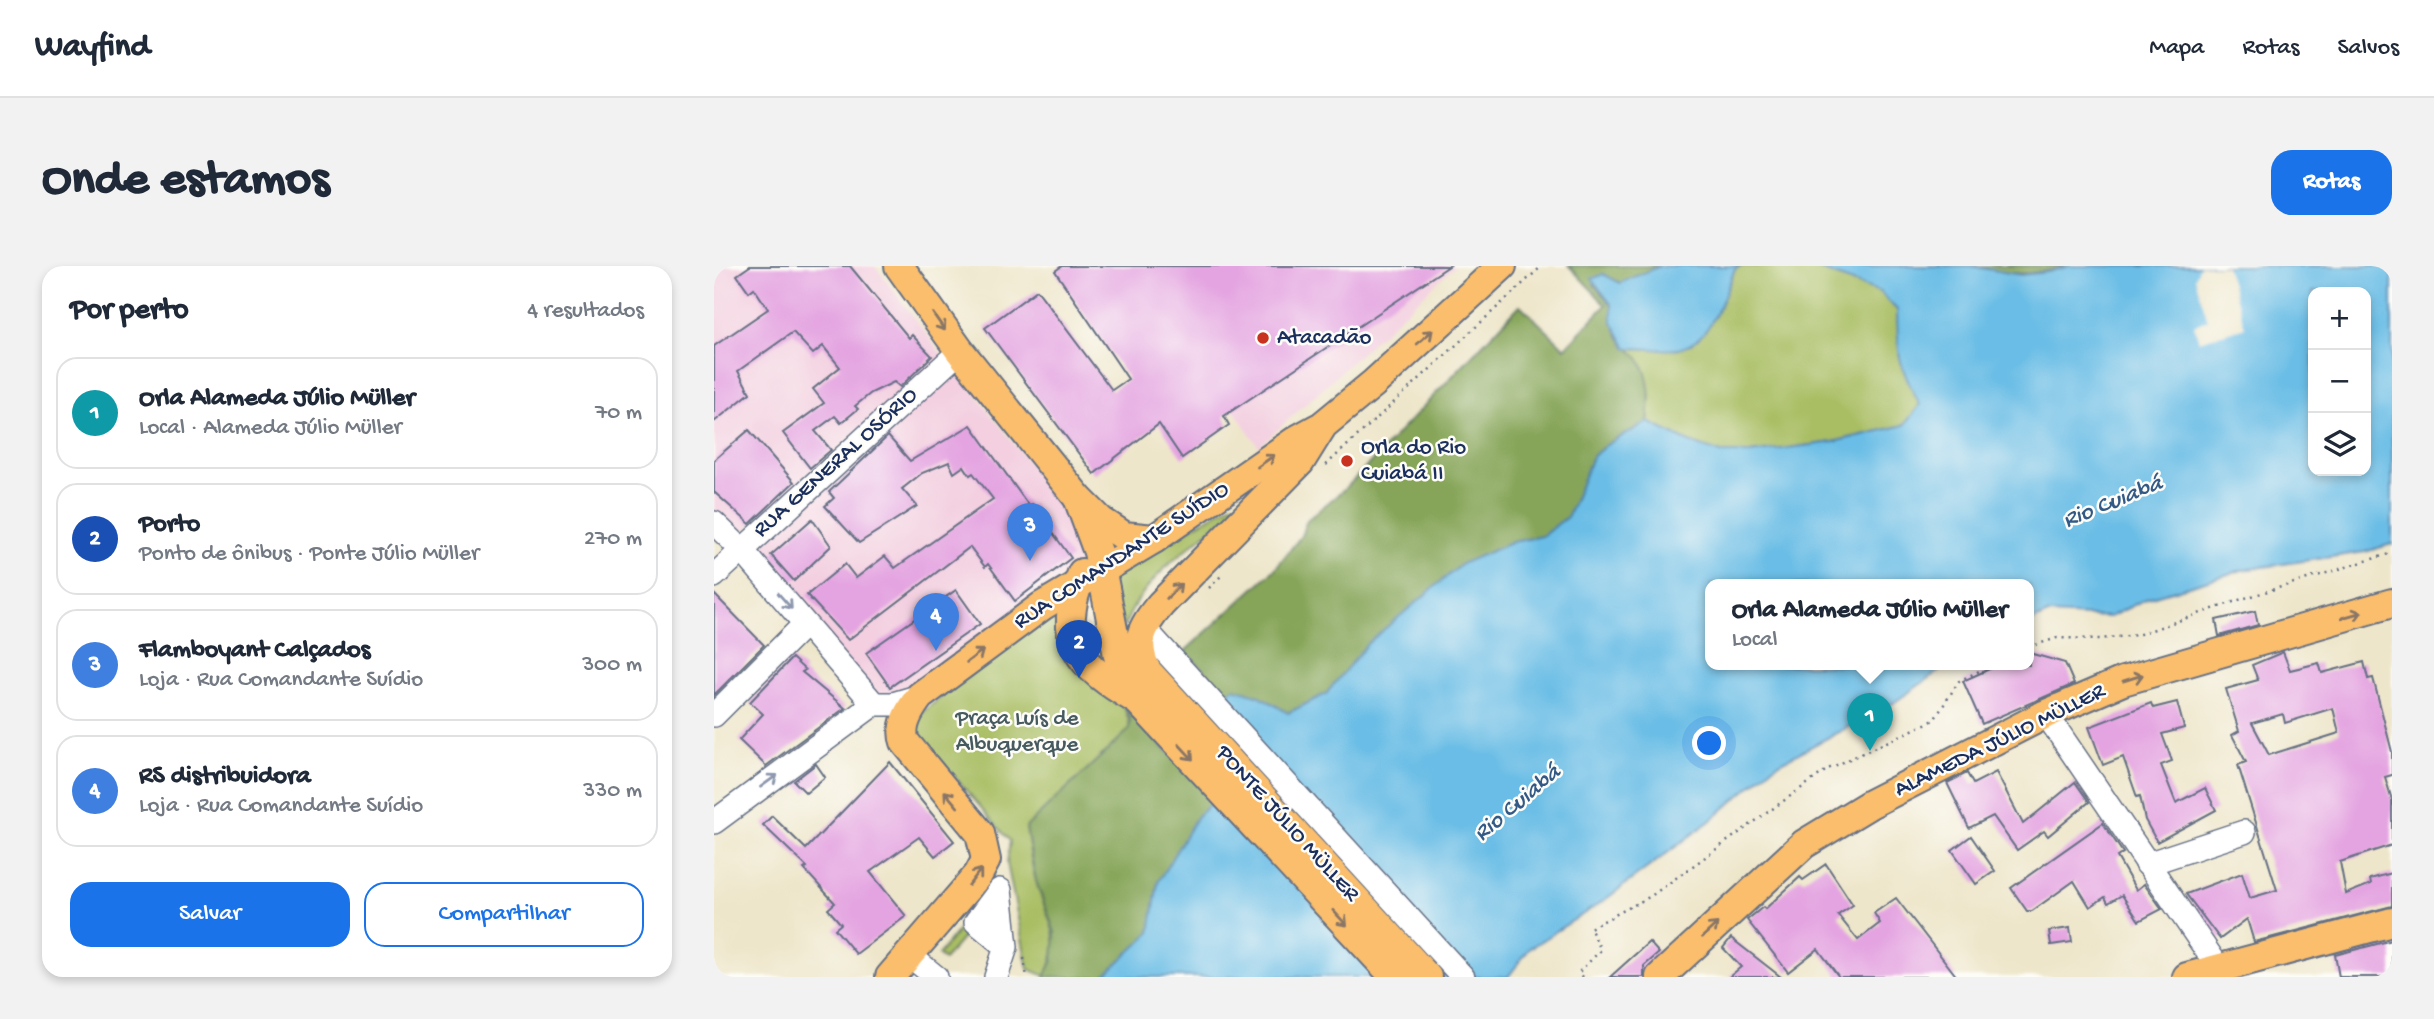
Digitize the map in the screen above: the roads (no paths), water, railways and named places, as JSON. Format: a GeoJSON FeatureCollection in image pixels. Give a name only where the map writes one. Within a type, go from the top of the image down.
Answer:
{"type":"FeatureCollection","features":[{"type":"Feature","properties":{"kind":"main road"},"geometry":{"type":"LineString","coordinates":[[900,266],[960,351],[1078,498],[1113,530],[1124,536],[1154,539]]}},
{"type":"Feature","properties":{"kind":"main road","name":"RUA COMANDANTE SUÍDIO"},"geometry":{"type":"LineString","coordinates":[[920,696],[1078,586],[1154,539],[1298,439],[1323,425],[1482,277],[1502,266]]}},
{"type":"Feature","properties":{"kind":"main road","name":"RUA COMANDANTE SUÍDIO"},"geometry":{"type":"LineString","coordinates":[[1150,652],[1300,462],[1323,425]]}},
{"type":"Feature","properties":{"kind":"main road"},"geometry":{"type":"LineString","coordinates":[[1078,498],[1090,528],[1088,556],[1078,586],[1070,632],[1079,653],[1104,680],[1139,702]]}},
{"type":"Feature","properties":{"kind":"main road"},"geometry":{"type":"LineString","coordinates":[[1078,586],[1113,632],[1120,666],[1139,702]]}},
{"type":"Feature","properties":{"kind":"main road"},"geometry":{"type":"LineString","coordinates":[[1078,586],[1113,632]]}},
{"type":"Feature","properties":{"kind":"main road","name":"ALAMEDA JÚLIO MÜLLER"},"geometry":{"type":"LineString","coordinates":[[1660,977],[1804,845],[1870,804],[2046,714],[2123,681],[2392,603]]}},
{"type":"Feature","properties":{"kind":"main road","name":"PONTE JÚLIO MÜLLER"},"geometry":{"type":"LineString","coordinates":[[1150,652],[1427,977]]}},
{"type":"Feature","properties":{"kind":"main road"},"geometry":{"type":"LineString","coordinates":[[890,977],[978,875],[986,860],[980,833],[908,748],[902,732],[913,705],[920,696]]}},
{"type":"Feature","properties":{"kind":"main road","name":"PONTE JÚLIO MÜLLER"},"geometry":{"type":"LineString","coordinates":[[1139,702],[1395,977]]}},
{"type":"Feature","properties":{"kind":"main road"},"geometry":{"type":"LineString","coordinates":[[2189,977],[2392,922]]}},
{"type":"Feature","properties":{"kind":"street","name":"RUA GENERAL OSÓRIO"},"geometry":{"type":"LineString","coordinates":[[714,576],[960,351]]}},
{"type":"Feature","properties":{"kind":"street"},"geometry":{"type":"LineString","coordinates":[[714,523],[741,549],[874,704]]}},
{"type":"Feature","properties":{"kind":"street"},"geometry":{"type":"LineString","coordinates":[[714,715],[805,624]]}},
{"type":"Feature","properties":{"kind":"street"},"geometry":{"type":"LineString","coordinates":[[1150,652],[1444,977]]}},
{"type":"Feature","properties":{"kind":"street"},"geometry":{"type":"LineString","coordinates":[[1150,652],[1463,977]]}},
{"type":"Feature","properties":{"kind":"street","name":"RUA COMANDANTE SUÍDIO"},"geometry":{"type":"LineString","coordinates":[[714,822],[874,704],[900,703],[920,696]]}},
{"type":"Feature","properties":{"kind":"street"},"geometry":{"type":"LineString","coordinates":[[2046,714],[2218,967]]}},
{"type":"Feature","properties":{"kind":"street"},"geometry":{"type":"LineString","coordinates":[[2147,864],[2244,832]]}},
{"type":"Feature","properties":{"kind":"street"},"geometry":{"type":"LineString","coordinates":[[996,977],[1006,947]]}},
{"type":"Feature","properties":{"kind":"street"},"geometry":{"type":"LineString","coordinates":[[909,955],[936,977]]}},
{"type":"Feature","properties":{"kind":"water"},"geometry":{"type":"Polygon","coordinates":[[[1660,266],[1741,266],[1735,269],[1709,326],[1692,343],[1669,350],[1627,348],[1612,322],[1612,305],[1592,279],[1603,274],[1620,283],[1660,266]]]}},
{"type":"Feature","properties":{"kind":"water","name":"Rio Cuiabá"},"geometry":{"type":"Polygon","coordinates":[[[1810,266],[1970,266],[2021,275],[2069,266],[2392,266],[2392,544],[2365,552],[2242,570],[2148,598],[2110,617],[2048,614],[2034,621],[2034,579],[1705,579],[1705,670],[1941,670],[1892,704],[1774,766],[1710,821],[1602,902],[1530,948],[1508,977],[1103,977],[1150,933],[1158,882],[1197,816],[1214,801],[1216,702],[1234,688],[1260,696],[1288,713],[1326,694],[1368,643],[1463,563],[1513,542],[1542,536],[1568,516],[1592,457],[1606,445],[1648,422],[1689,442],[1721,453],[1750,453],[1833,442],[1904,425],[1920,405],[1900,359],[1897,310],[1880,292],[1810,266]]]}},
{"type":"Feature","properties":{"kind":"place","name":"Atacadão"},"geometry":{"type":"Point","coordinates":[1263,338]}},
{"type":"Feature","properties":{"kind":"place","name":"Orla do Rio Cuiabá II"},"geometry":{"type":"Point","coordinates":[1347,461]}},
{"type":"Feature","properties":{"kind":"place","name":"Flamboyant Calçados"},"geometry":{"type":"Point","coordinates":[1030,561]}},
{"type":"Feature","properties":{"kind":"place","name":"RS distribuidora"},"geometry":{"type":"Point","coordinates":[936,651]}},
{"type":"Feature","properties":{"kind":"place","name":"Porto"},"geometry":{"type":"Point","coordinates":[1079,678]}},
{"type":"Feature","properties":{"kind":"place","name":"Orla Alameda Júlio Müller"},"geometry":{"type":"Point","coordinates":[1870,751]}},
{"type":"Feature","properties":{"kind":"park label","name":"Praça Luís de Albuquerque"},"geometry":{"type":"Point","coordinates":[1017,732]}}]}
